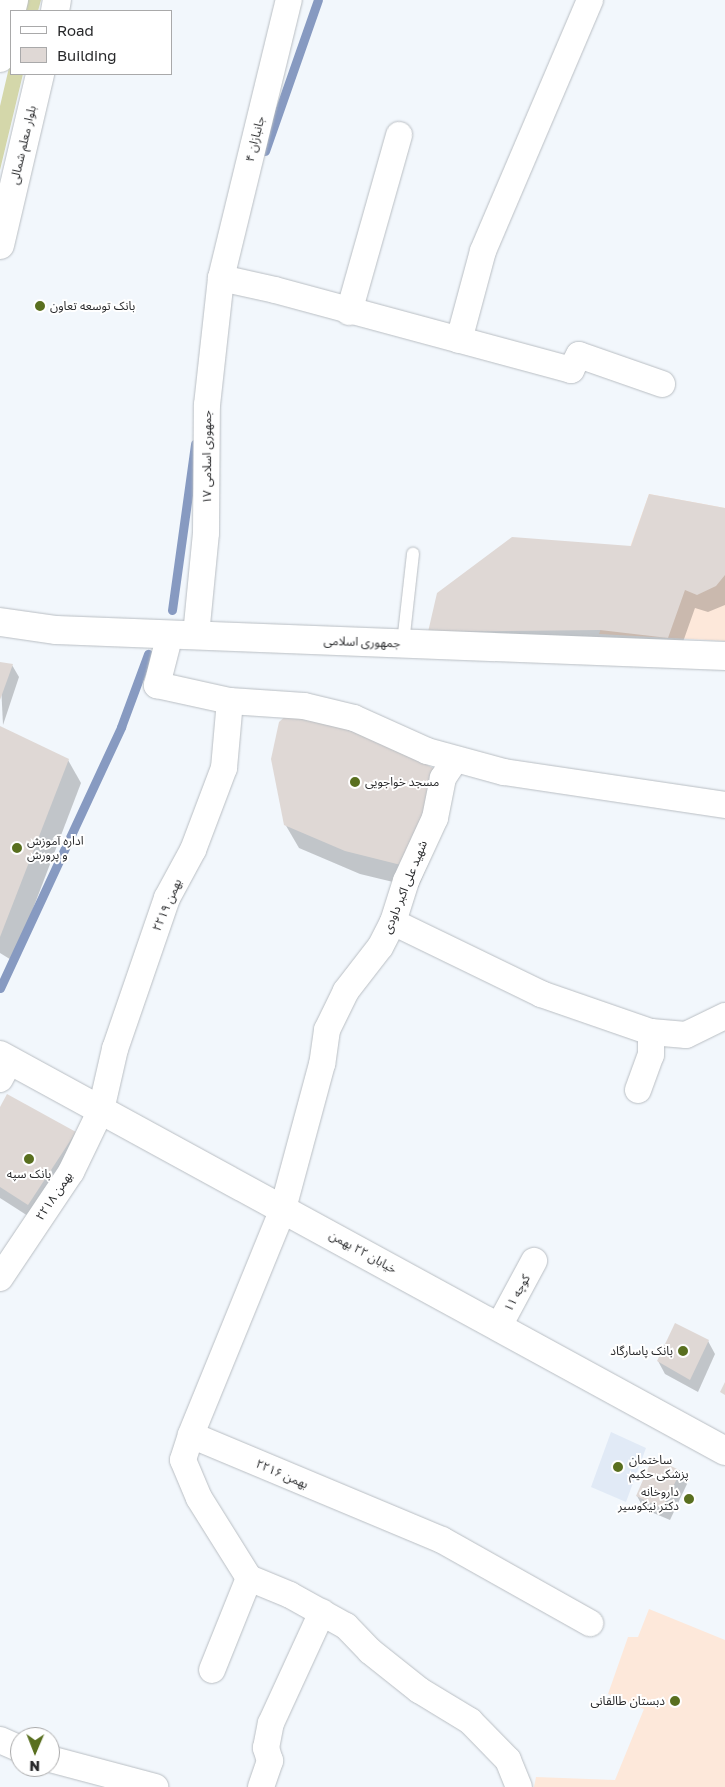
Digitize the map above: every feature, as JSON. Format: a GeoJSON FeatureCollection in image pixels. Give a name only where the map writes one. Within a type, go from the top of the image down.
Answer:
{"type":"FeatureCollection","features":[{"type":"Feature","properties":{"kind":"main road"},"geometry":{"type":"LineString","coordinates":[[0,58],[10,17]]}},
{"type":"Feature","properties":{"kind":"main road","name":"بلوار معلم شمالی"},"geometry":{"type":"LineString","coordinates":[[0,245],[40,75]]}},
{"type":"Feature","properties":{"kind":"main road","name":"جمهوری اسلامی"},"geometry":{"type":"LineString","coordinates":[[0,622],[56,630],[725,656]]}},
{"type":"Feature","properties":{"kind":"main road","name":"خیابان ۲۲ بهمن"},"geometry":{"type":"LineString","coordinates":[[3,1065],[101,1110],[725,1451]]}},
{"type":"Feature","properties":{"kind":"street","name":"جانبازان ۴"},"geometry":{"type":"LineString","coordinates":[[221,278],[289,0]]}},
{"type":"Feature","properties":{"kind":"street"},"geometry":{"type":"LineString","coordinates":[[458,340],[483,251],[590,0]]}},
{"type":"Feature","properties":{"kind":"street"},"geometry":{"type":"LineString","coordinates":[[349,312],[399,135]]}},
{"type":"Feature","properties":{"kind":"street"},"geometry":{"type":"LineString","coordinates":[[221,278],[276,290],[349,312],[571,370],[579,355],[662,384]]}},
{"type":"Feature","properties":{"kind":"street","name":"جمهوری اسلامی ۱۷"},"geometry":{"type":"LineString","coordinates":[[221,278],[207,405],[206,533],[183,635],[157,685],[230,701]]}},
{"type":"Feature","properties":{"kind":"street"},"geometry":{"type":"LineString","coordinates":[[230,701],[304,706],[354,718],[427,751],[504,772],[725,805]]}},
{"type":"Feature","properties":{"kind":"street","name":"۲۲بهمن ۱۹"},"geometry":{"type":"LineString","coordinates":[[101,1110],[115,1050],[167,898],[193,850],[224,768],[230,701]]}},
{"type":"Feature","properties":{"kind":"street","name":"شهید علی اکبر داودی"},"geometry":{"type":"LineString","coordinates":[[283,1209],[322,1064],[327,1030],[346,991],[380,947],[393,922],[406,882],[435,818],[442,778],[455,760]]}},
{"type":"Feature","properties":{"kind":"street"},"geometry":{"type":"LineString","coordinates":[[393,922],[541,994],[652,1032],[686,1035],[725,1016]]}},
{"type":"Feature","properties":{"kind":"street"},"geometry":{"type":"LineString","coordinates":[[638,1090],[651,1055],[652,1032]]}},
{"type":"Feature","properties":{"kind":"street","name":"۲۲بهمن ۱۸"},"geometry":{"type":"LineString","coordinates":[[0,1278],[71,1172],[101,1110]]}},
{"type":"Feature","properties":{"kind":"street"},"geometry":{"type":"LineString","coordinates":[[283,1209],[191,1435],[183,1460],[199,1498],[249,1578],[322,1612],[346,1626],[370,1651],[420,1690],[470,1721],[508,1760],[519,1787]]}},
{"type":"Feature","properties":{"kind":"street","name":"کوچه ۱۱"},"geometry":{"type":"LineString","coordinates":[[499,1326],[534,1261]]}},
{"type":"Feature","properties":{"kind":"street","name":"۲۲بهمن ۱۶"},"geometry":{"type":"LineString","coordinates":[[191,1435],[442,1540],[590,1623]]}},
{"type":"Feature","properties":{"kind":"street"},"geometry":{"type":"LineString","coordinates":[[212,1670],[249,1578]]}},
{"type":"Feature","properties":{"kind":"street"},"geometry":{"type":"LineString","coordinates":[[261,1787],[270,1761],[266,1748],[271,1723],[322,1612]]}},
{"type":"Feature","properties":{"kind":"street"},"geometry":{"type":"LineString","coordinates":[[60,1762],[155,1787]]}},
{"type":"Feature","properties":{"kind":"lane"},"geometry":{"type":"LineString","coordinates":[[403,643],[413,554]]}},
{"type":"Feature","properties":{"kind":"shaded area"},"geometry":{"type":"Polygon","coordinates":[[[649,494],[725,508],[725,641],[599,634],[649,494]]]}},
{"type":"Feature","properties":{"kind":"shaded area","name":"ساختمان پزشکی حکیم"},"geometry":{"type":"Polygon","coordinates":[[[611,1432],[646,1448],[626,1502],[591,1487],[611,1432]]]}},
{"type":"Feature","properties":{"kind":"shaded area","name":"دبستان طالقانی"},"geometry":{"type":"Polygon","coordinates":[[[649,1609],[725,1640],[725,1787],[534,1787],[536,1777],[615,1780],[644,1709],[608,1694],[628,1637],[638,1637],[649,1609]]]}},
{"type":"Feature","properties":{"kind":"green space"},"geometry":{"type":"Polygon","coordinates":[[[25,0],[41,0],[38,10],[22,10],[25,0]]]}},
{"type":"Feature","properties":{"kind":"green space"},"geometry":{"type":"Polygon","coordinates":[[[10,63],[10,75],[23,75],[0,170],[0,106],[10,63]]]}},
{"type":"Feature","properties":{"kind":"building"},"geometry":{"type":"Polygon","coordinates":[[[649,494],[725,508],[725,575],[716,586],[697,595],[685,590],[668,638],[600,630],[428,632],[437,593],[512,537],[631,546],[649,494]]]}},
{"type":"Feature","properties":{"kind":"building"},"geometry":{"type":"Polygon","coordinates":[[[0,662],[13,664],[0,700],[0,662]]]}},
{"type":"Feature","properties":{"kind":"building","name":"مسجد خواجویی"},"geometry":{"type":"Polygon","coordinates":[[[289,713],[318,717],[405,753],[435,769],[435,795],[405,866],[345,851],[284,825],[271,759],[279,722],[289,713]]]}},
{"type":"Feature","properties":{"kind":"building","name":"اداره آموزش و پرورش"},"geometry":{"type":"Polygon","coordinates":[[[0,726],[69,759],[0,937],[0,726]]]}},
{"type":"Feature","properties":{"kind":"building","name":"بانک سپه"},"geometry":{"type":"Polygon","coordinates":[[[7,1094],[76,1132],[28,1205],[0,1187],[0,1107],[7,1094]]]}},
{"type":"Feature","properties":{"kind":"building","name":"بانک پاسارگاد"},"geometry":{"type":"Polygon","coordinates":[[[675,1323],[709,1340],[690,1380],[657,1361],[675,1323]]]}},
{"type":"Feature","properties":{"kind":"building"},"geometry":{"type":"Polygon","coordinates":[[[725,1382],[725,1395],[720,1392],[725,1382]]]}},
{"type":"Feature","properties":{"kind":"building"},"geometry":{"type":"Polygon","coordinates":[[[653,1457],[681,1471],[662,1508],[636,1496],[653,1457]]]}},
{"type":"Feature","properties":{"kind":"waterway"},"geometry":{"type":"LineString","coordinates":[[265,151],[318,0]]}},
{"type":"Feature","properties":{"kind":"waterway"},"geometry":{"type":"LineString","coordinates":[[172,610],[195,444]]}},
{"type":"Feature","properties":{"kind":"waterway"},"geometry":{"type":"LineString","coordinates":[[0,988],[121,727],[148,654]]}},
{"type":"Feature","properties":{"kind":"place","name":"بانک توسعه تعاون"},"geometry":{"type":"Point","coordinates":[40,306]}},
{"type":"Feature","properties":{"kind":"place","name":"مسجد خواجویی"},"geometry":{"type":"Point","coordinates":[355,782]}},
{"type":"Feature","properties":{"kind":"place","name":"اداره آموزش و پرورش"},"geometry":{"type":"Point","coordinates":[17,848]}},
{"type":"Feature","properties":{"kind":"place","name":"بانک سپه"},"geometry":{"type":"Point","coordinates":[29,1159]}},
{"type":"Feature","properties":{"kind":"place","name":"بانک پاسارگاد"},"geometry":{"type":"Point","coordinates":[683,1351]}},
{"type":"Feature","properties":{"kind":"place","name":"ساختمان پزشکی حکیم"},"geometry":{"type":"Point","coordinates":[618,1467]}},
{"type":"Feature","properties":{"kind":"place","name":"داروخانه دکتر نیکوسیر"},"geometry":{"type":"Point","coordinates":[689,1499]}},
{"type":"Feature","properties":{"kind":"place","name":"دبستان طالقانی"},"geometry":{"type":"Point","coordinates":[675,1701]}}]}
